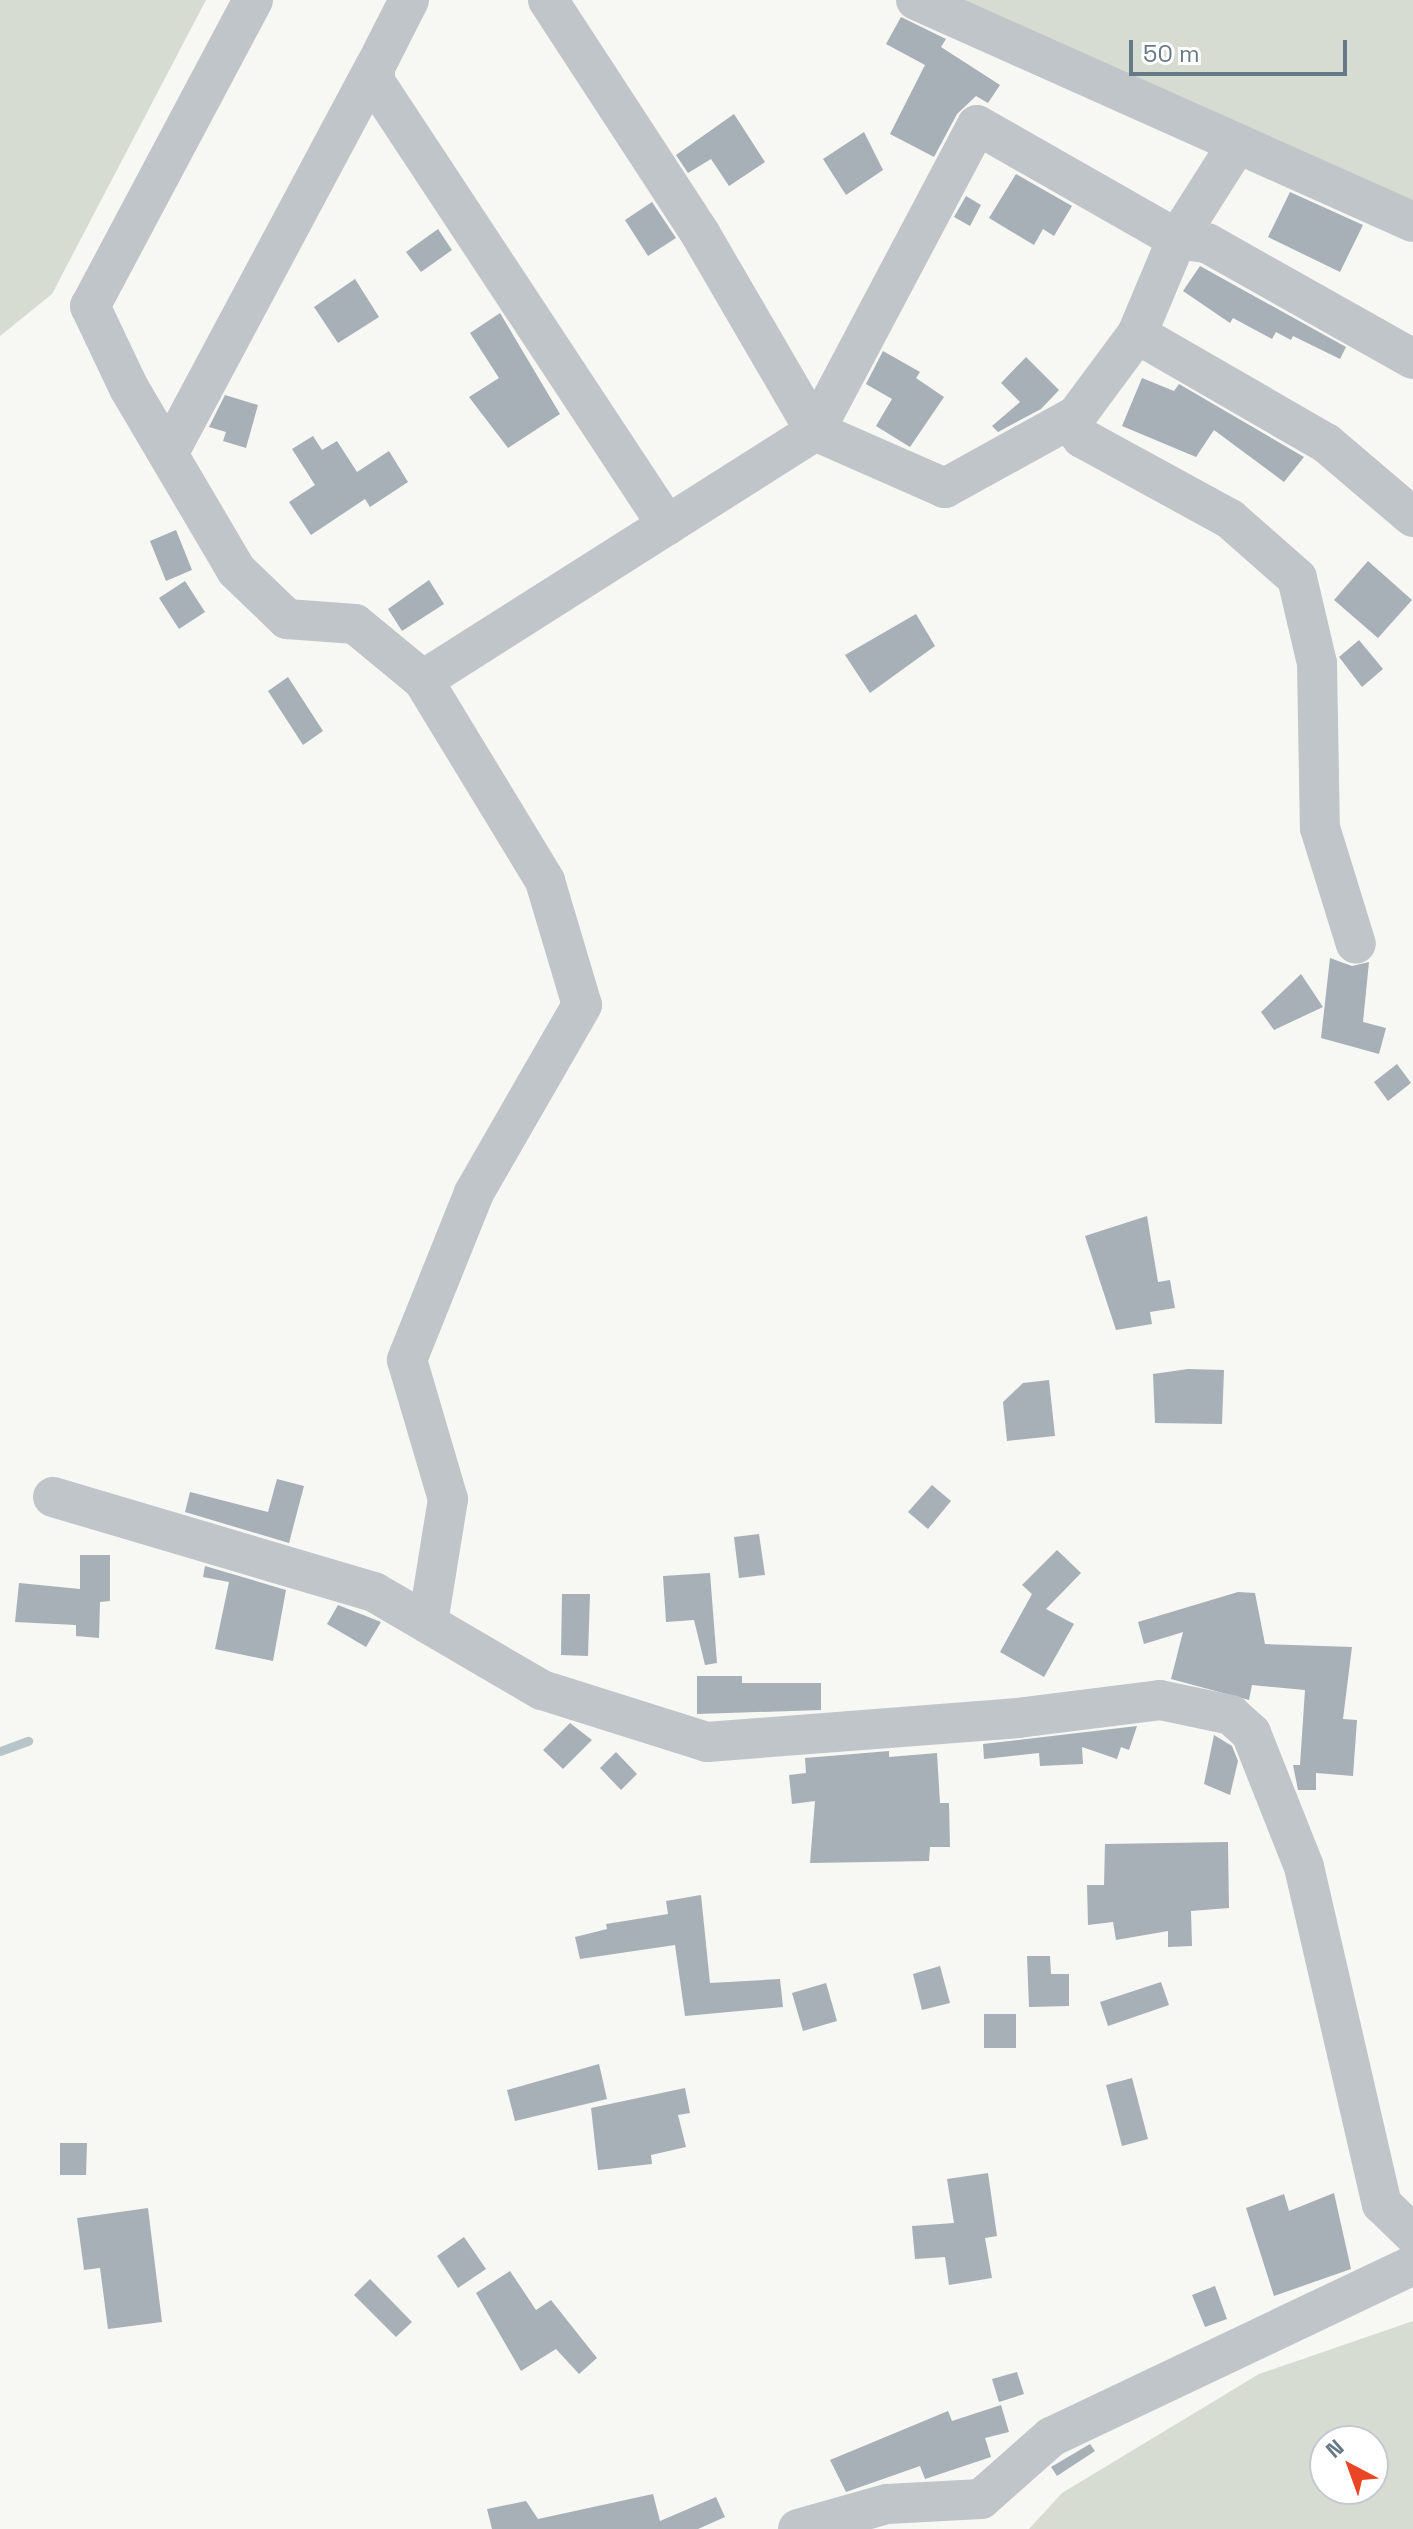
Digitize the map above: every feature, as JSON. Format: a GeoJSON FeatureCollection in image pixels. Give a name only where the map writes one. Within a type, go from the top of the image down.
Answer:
{"type":"FeatureCollection","features":[{"type":"Feature","properties":{"kind":"street"},"geometry":{"type":"LineString","coordinates":[[253,0],[90,306],[168,454],[236,570],[287,619],[355,624],[423,680],[545,881],[582,1005],[474,1193],[407,1360],[448,1499],[428,1623]]}},
{"type":"Feature","properties":{"kind":"street"},"geometry":{"type":"LineString","coordinates":[[168,454],[409,0]]}},
{"type":"Feature","properties":{"kind":"street"},"geometry":{"type":"LineString","coordinates":[[548,0],[701,235],[815,431],[945,488],[1077,415]]}},
{"type":"Feature","properties":{"kind":"street"},"geometry":{"type":"LineString","coordinates":[[916,0],[1236,146],[1284,161],[1413,222]]}},
{"type":"Feature","properties":{"kind":"street"},"geometry":{"type":"LineString","coordinates":[[375,67],[375,82],[667,525]]}},
{"type":"Feature","properties":{"kind":"street"},"geometry":{"type":"LineString","coordinates":[[423,680],[815,431],[977,125],[1177,239],[1207,243],[1413,359]]}},
{"type":"Feature","properties":{"kind":"street"},"geometry":{"type":"LineString","coordinates":[[1236,146],[1177,239],[1137,334],[1072,426],[1082,438],[1230,519],[1297,578],[1317,663],[1320,828],[1356,944]]}},
{"type":"Feature","properties":{"kind":"street"},"geometry":{"type":"LineString","coordinates":[[1137,334],[1326,443],[1413,517]]}},
{"type":"Feature","properties":{"kind":"street"},"geometry":{"type":"LineString","coordinates":[[53,1497],[374,1592],[542,1690],[707,1742],[1018,1718],[1160,1700],[1231,1715],[1251,1733],[1304,1867],[1382,2204],[1413,2234]]}},
{"type":"Feature","properties":{"kind":"street"},"geometry":{"type":"LineString","coordinates":[[798,2529],[887,2504],[981,2499],[1051,2437],[1413,2265]]}},
{"type":"Feature","properties":{"kind":"shaded area"},"geometry":{"type":"Polygon","coordinates":[[[0,0],[206,0],[52,294],[0,336],[0,0]]]}},
{"type":"Feature","properties":{"kind":"shaded area"},"geometry":{"type":"Polygon","coordinates":[[[952,0],[1413,0],[1413,212],[952,0]]]}},
{"type":"Feature","properties":{"kind":"shaded area"},"geometry":{"type":"Polygon","coordinates":[[[1413,2321],[1413,2529],[1029,2529],[1062,2493],[1259,2374],[1413,2321]]]}},
{"type":"Feature","properties":{"kind":"building"},"geometry":{"type":"Polygon","coordinates":[[[901,17],[946,39],[941,47],[1000,85],[988,103],[976,96],[957,114],[934,157],[890,134],[925,65],[886,44],[901,17]]]}},
{"type":"Feature","properties":{"kind":"building"},"geometry":{"type":"Polygon","coordinates":[[[734,114],[765,162],[729,186],[711,159],[688,173],[676,155],[734,114]]]}},
{"type":"Feature","properties":{"kind":"building"},"geometry":{"type":"Polygon","coordinates":[[[864,132],[883,170],[846,195],[823,159],[864,132]]]}},
{"type":"Feature","properties":{"kind":"building"},"geometry":{"type":"Polygon","coordinates":[[[1016,174],[1072,206],[1054,236],[1043,229],[1034,245],[989,218],[1016,174]]]}},
{"type":"Feature","properties":{"kind":"building"},"geometry":{"type":"Polygon","coordinates":[[[1290,192],[1363,225],[1340,272],[1268,237],[1290,192]]]}},
{"type":"Feature","properties":{"kind":"building"},"geometry":{"type":"Polygon","coordinates":[[[966,196],[981,205],[970,226],[954,217],[966,196]]]}},
{"type":"Feature","properties":{"kind":"building"},"geometry":{"type":"Polygon","coordinates":[[[652,202],[676,238],[648,256],[625,220],[652,202]]]}},
{"type":"Feature","properties":{"kind":"building"},"geometry":{"type":"Polygon","coordinates":[[[438,229],[452,250],[421,272],[406,252],[438,229]]]}},
{"type":"Feature","properties":{"kind":"building"},"geometry":{"type":"Polygon","coordinates":[[[1200,266],[1346,347],[1340,359],[1293,336],[1291,340],[1276,332],[1272,339],[1233,318],[1230,323],[1183,291],[1200,266]]]}},
{"type":"Feature","properties":{"kind":"building"},"geometry":{"type":"Polygon","coordinates":[[[355,279],[379,317],[338,343],[314,307],[355,279]]]}},
{"type":"Feature","properties":{"kind":"building"},"geometry":{"type":"Polygon","coordinates":[[[500,313],[560,414],[508,448],[469,397],[499,378],[470,333],[500,313]]]}},
{"type":"Feature","properties":{"kind":"building"},"geometry":{"type":"Polygon","coordinates":[[[883,351],[920,372],[916,378],[944,397],[910,447],[876,426],[892,399],[866,384],[883,351]]]}},
{"type":"Feature","properties":{"kind":"building"},"geometry":{"type":"Polygon","coordinates":[[[1026,357],[1059,390],[1041,409],[998,432],[992,426],[1020,402],[1001,383],[1026,357]]]}},
{"type":"Feature","properties":{"kind":"building"},"geometry":{"type":"Polygon","coordinates":[[[1142,378],[1174,391],[1179,384],[1304,457],[1284,482],[1214,430],[1196,457],[1122,426],[1142,378]]]}},
{"type":"Feature","properties":{"kind":"building"},"geometry":{"type":"Polygon","coordinates":[[[225,395],[258,405],[246,448],[223,441],[226,432],[209,427],[225,395]]]}},
{"type":"Feature","properties":{"kind":"building"},"geometry":{"type":"Polygon","coordinates":[[[313,436],[322,450],[337,441],[357,472],[389,451],[408,482],[370,507],[365,499],[311,535],[289,502],[315,485],[292,449],[313,436]]]}},
{"type":"Feature","properties":{"kind":"building"},"geometry":{"type":"Polygon","coordinates":[[[176,530],[192,570],[166,581],[150,541],[176,530]]]}},
{"type":"Feature","properties":{"kind":"building"},"geometry":{"type":"Polygon","coordinates":[[[1368,561],[1412,600],[1378,638],[1334,600],[1368,561]]]}},
{"type":"Feature","properties":{"kind":"building"},"geometry":{"type":"Polygon","coordinates":[[[429,580],[444,604],[402,631],[388,609],[429,580]]]}},
{"type":"Feature","properties":{"kind":"building"},"geometry":{"type":"Polygon","coordinates":[[[185,581],[205,612],[179,629],[159,598],[185,581]]]}},
{"type":"Feature","properties":{"kind":"building"},"geometry":{"type":"Polygon","coordinates":[[[916,614],[935,646],[870,693],[845,655],[916,614]]]}},
{"type":"Feature","properties":{"kind":"building"},"geometry":{"type":"Polygon","coordinates":[[[1359,640],[1383,669],[1362,687],[1339,657],[1359,640]]]}},
{"type":"Feature","properties":{"kind":"building"},"geometry":{"type":"Polygon","coordinates":[[[288,677],[323,731],[303,745],[268,691],[288,677]]]}},
{"type":"Feature","properties":{"kind":"building"},"geometry":{"type":"Polygon","coordinates":[[[1330,958],[1352,966],[1369,962],[1363,1022],[1386,1028],[1379,1054],[1321,1038],[1330,958]]]}},
{"type":"Feature","properties":{"kind":"building"},"geometry":{"type":"Polygon","coordinates":[[[1301,974],[1323,1007],[1274,1030],[1261,1012],[1301,974]]]}},
{"type":"Feature","properties":{"kind":"building"},"geometry":{"type":"Polygon","coordinates":[[[1397,1064],[1411,1083],[1388,1101],[1374,1082],[1397,1064]]]}},
{"type":"Feature","properties":{"kind":"building"},"geometry":{"type":"Polygon","coordinates":[[[1147,1216],[1158,1282],[1170,1280],[1175,1308],[1150,1312],[1152,1324],[1116,1330],[1085,1236],[1147,1216]]]}},
{"type":"Feature","properties":{"kind":"building"},"geometry":{"type":"Polygon","coordinates":[[[1188,1369],[1224,1370],[1222,1424],[1155,1423],[1153,1374],[1188,1369]]]}},
{"type":"Feature","properties":{"kind":"building"},"geometry":{"type":"Polygon","coordinates":[[[1049,1380],[1055,1436],[1007,1441],[1003,1402],[1023,1383],[1049,1380]]]}},
{"type":"Feature","properties":{"kind":"building"},"geometry":{"type":"Polygon","coordinates":[[[277,1479],[304,1486],[289,1543],[185,1512],[190,1492],[268,1512],[277,1479]]]}},
{"type":"Feature","properties":{"kind":"building"},"geometry":{"type":"Polygon","coordinates":[[[932,1485],[951,1501],[928,1529],[908,1512],[932,1485]]]}},
{"type":"Feature","properties":{"kind":"building"},"geometry":{"type":"Polygon","coordinates":[[[759,1534],[765,1575],[739,1578],[734,1537],[759,1534]]]}},
{"type":"Feature","properties":{"kind":"building"},"geometry":{"type":"Polygon","coordinates":[[[1057,1550],[1081,1573],[1046,1609],[1074,1624],[1044,1677],[1000,1652],[1032,1594],[1022,1585],[1057,1550]]]}},
{"type":"Feature","properties":{"kind":"building"},"geometry":{"type":"Polygon","coordinates":[[[80,1555],[110,1555],[110,1601],[100,1602],[99,1638],[76,1636],[76,1625],[15,1622],[19,1583],[80,1589],[80,1555]]]}},
{"type":"Feature","properties":{"kind":"building"},"geometry":{"type":"Polygon","coordinates":[[[205,1566],[286,1590],[273,1661],[215,1649],[229,1582],[203,1577],[205,1566]]]}},
{"type":"Feature","properties":{"kind":"building"},"geometry":{"type":"Polygon","coordinates":[[[710,1573],[717,1663],[705,1665],[694,1620],[666,1622],[663,1576],[710,1573]]]}},
{"type":"Feature","properties":{"kind":"building"},"geometry":{"type":"Polygon","coordinates":[[[1238,1592],[1255,1593],[1265,1644],[1352,1647],[1343,1719],[1357,1720],[1353,1776],[1316,1773],[1316,1790],[1298,1790],[1293,1765],[1300,1765],[1305,1690],[1252,1685],[1249,1700],[1171,1679],[1183,1632],[1144,1644],[1138,1622],[1238,1592]]]}},
{"type":"Feature","properties":{"kind":"building"},"geometry":{"type":"Polygon","coordinates":[[[562,1594],[590,1594],[588,1656],[561,1655],[562,1594]]]}},
{"type":"Feature","properties":{"kind":"building"},"geometry":{"type":"Polygon","coordinates":[[[338,1605],[381,1622],[366,1647],[327,1624],[338,1605]]]}},
{"type":"Feature","properties":{"kind":"building"},"geometry":{"type":"Polygon","coordinates":[[[697,1676],[742,1676],[742,1683],[821,1683],[821,1710],[697,1714],[697,1676]]]}},
{"type":"Feature","properties":{"kind":"building"},"geometry":{"type":"Polygon","coordinates":[[[570,1723],[592,1740],[563,1769],[543,1750],[570,1723]]]}},
{"type":"Feature","properties":{"kind":"building"},"geometry":{"type":"Polygon","coordinates":[[[1137,1726],[1129,1750],[1121,1747],[1117,1759],[1082,1747],[1083,1764],[1040,1766],[1039,1753],[984,1759],[983,1744],[1137,1726]]]}},
{"type":"Feature","properties":{"kind":"building"},"geometry":{"type":"Polygon","coordinates":[[[1214,1735],[1232,1746],[1238,1761],[1230,1795],[1204,1784],[1214,1735]]]}},
{"type":"Feature","properties":{"kind":"building"},"geometry":{"type":"Polygon","coordinates":[[[889,1751],[889,1757],[937,1753],[940,1803],[949,1803],[950,1847],[930,1847],[929,1861],[810,1863],[815,1801],[792,1804],[789,1775],[806,1773],[805,1758],[889,1751]]]}},
{"type":"Feature","properties":{"kind":"building"},"geometry":{"type":"Polygon","coordinates":[[[616,1752],[637,1774],[621,1790],[600,1768],[616,1752]]]}},
{"type":"Feature","properties":{"kind":"building"},"geometry":{"type":"Polygon","coordinates":[[[1228,1842],[1229,1908],[1191,1911],[1192,1946],[1168,1947],[1168,1931],[1116,1940],[1113,1922],[1088,1925],[1087,1885],[1104,1885],[1105,1844],[1228,1842]]]}},
{"type":"Feature","properties":{"kind":"building"},"geometry":{"type":"Polygon","coordinates":[[[701,1895],[710,1983],[780,1979],[783,2007],[685,2016],[675,1945],[580,1959],[575,1937],[607,1929],[606,1924],[668,1914],[666,1901],[701,1895]]]}},
{"type":"Feature","properties":{"kind":"building"},"geometry":{"type":"Polygon","coordinates":[[[1027,1956],[1050,1956],[1051,1974],[1069,1974],[1069,2006],[1029,2007],[1027,1956]]]}},
{"type":"Feature","properties":{"kind":"building"},"geometry":{"type":"Polygon","coordinates":[[[940,1966],[950,2003],[922,2010],[913,1974],[940,1966]]]}},
{"type":"Feature","properties":{"kind":"building"},"geometry":{"type":"Polygon","coordinates":[[[1161,1982],[1169,2005],[1108,2026],[1100,2002],[1161,1982]]]}},
{"type":"Feature","properties":{"kind":"building"},"geometry":{"type":"Polygon","coordinates":[[[826,1983],[837,2021],[803,2031],[792,1993],[826,1983]]]}},
{"type":"Feature","properties":{"kind":"building"},"geometry":{"type":"Polygon","coordinates":[[[984,2014],[1016,2014],[1016,2048],[984,2048],[984,2014]]]}},
{"type":"Feature","properties":{"kind":"building"},"geometry":{"type":"Polygon","coordinates":[[[599,2064],[607,2099],[515,2121],[507,2090],[599,2064]]]}},
{"type":"Feature","properties":{"kind":"building"},"geometry":{"type":"Polygon","coordinates":[[[1132,2078],[1148,2139],[1122,2146],[1106,2085],[1132,2078]]]}},
{"type":"Feature","properties":{"kind":"building"},"geometry":{"type":"Polygon","coordinates":[[[685,2088],[690,2113],[678,2115],[686,2147],[651,2155],[652,2164],[598,2170],[591,2108],[685,2088]]]}},
{"type":"Feature","properties":{"kind":"building"},"geometry":{"type":"Polygon","coordinates":[[[60,2143],[87,2143],[86,2175],[60,2175],[60,2143]]]}},
{"type":"Feature","properties":{"kind":"building"},"geometry":{"type":"Polygon","coordinates":[[[988,2173],[997,2236],[985,2238],[992,2278],[949,2285],[945,2257],[915,2259],[912,2226],[954,2223],[947,2179],[988,2173]]]}},
{"type":"Feature","properties":{"kind":"building"},"geometry":{"type":"Polygon","coordinates":[[[1334,2193],[1351,2269],[1274,2296],[1246,2208],[1284,2194],[1289,2211],[1334,2193]]]}},
{"type":"Feature","properties":{"kind":"building"},"geometry":{"type":"Polygon","coordinates":[[[148,2208],[162,2322],[108,2329],[100,2268],[84,2270],[77,2218],[148,2208]]]}},
{"type":"Feature","properties":{"kind":"building"},"geometry":{"type":"Polygon","coordinates":[[[464,2237],[486,2269],[458,2288],[437,2256],[464,2237]]]}},
{"type":"Feature","properties":{"kind":"building"},"geometry":{"type":"Polygon","coordinates":[[[510,2271],[536,2310],[551,2300],[597,2358],[579,2374],[556,2349],[521,2371],[476,2293],[510,2271]]]}},
{"type":"Feature","properties":{"kind":"building"},"geometry":{"type":"Polygon","coordinates":[[[370,2279],[412,2322],[396,2337],[354,2295],[370,2279]]]}},
{"type":"Feature","properties":{"kind":"building"},"geometry":{"type":"Polygon","coordinates":[[[1215,2286],[1227,2319],[1205,2327],[1192,2295],[1215,2286]]]}},
{"type":"Feature","properties":{"kind":"building"},"geometry":{"type":"Polygon","coordinates":[[[1017,2372],[1024,2394],[999,2402],[992,2379],[1017,2372]]]}},
{"type":"Feature","properties":{"kind":"building"},"geometry":{"type":"Polygon","coordinates":[[[1001,2405],[1009,2432],[985,2438],[991,2457],[925,2479],[920,2466],[846,2492],[830,2460],[948,2411],[952,2421],[1001,2405]]]}},
{"type":"Feature","properties":{"kind":"building"},"geometry":{"type":"Polygon","coordinates":[[[1090,2444],[1095,2451],[1057,2476],[1051,2467],[1090,2444]]]}},
{"type":"Feature","properties":{"kind":"building"},"geometry":{"type":"Polygon","coordinates":[[[653,2494],[660,2521],[716,2497],[725,2517],[698,2529],[492,2529],[487,2509],[526,2501],[538,2519],[653,2494]]]}},
{"type":"Feature","properties":{"kind":"waterway"},"geometry":{"type":"LineString","coordinates":[[0,1751],[28,1741]]}}]}
